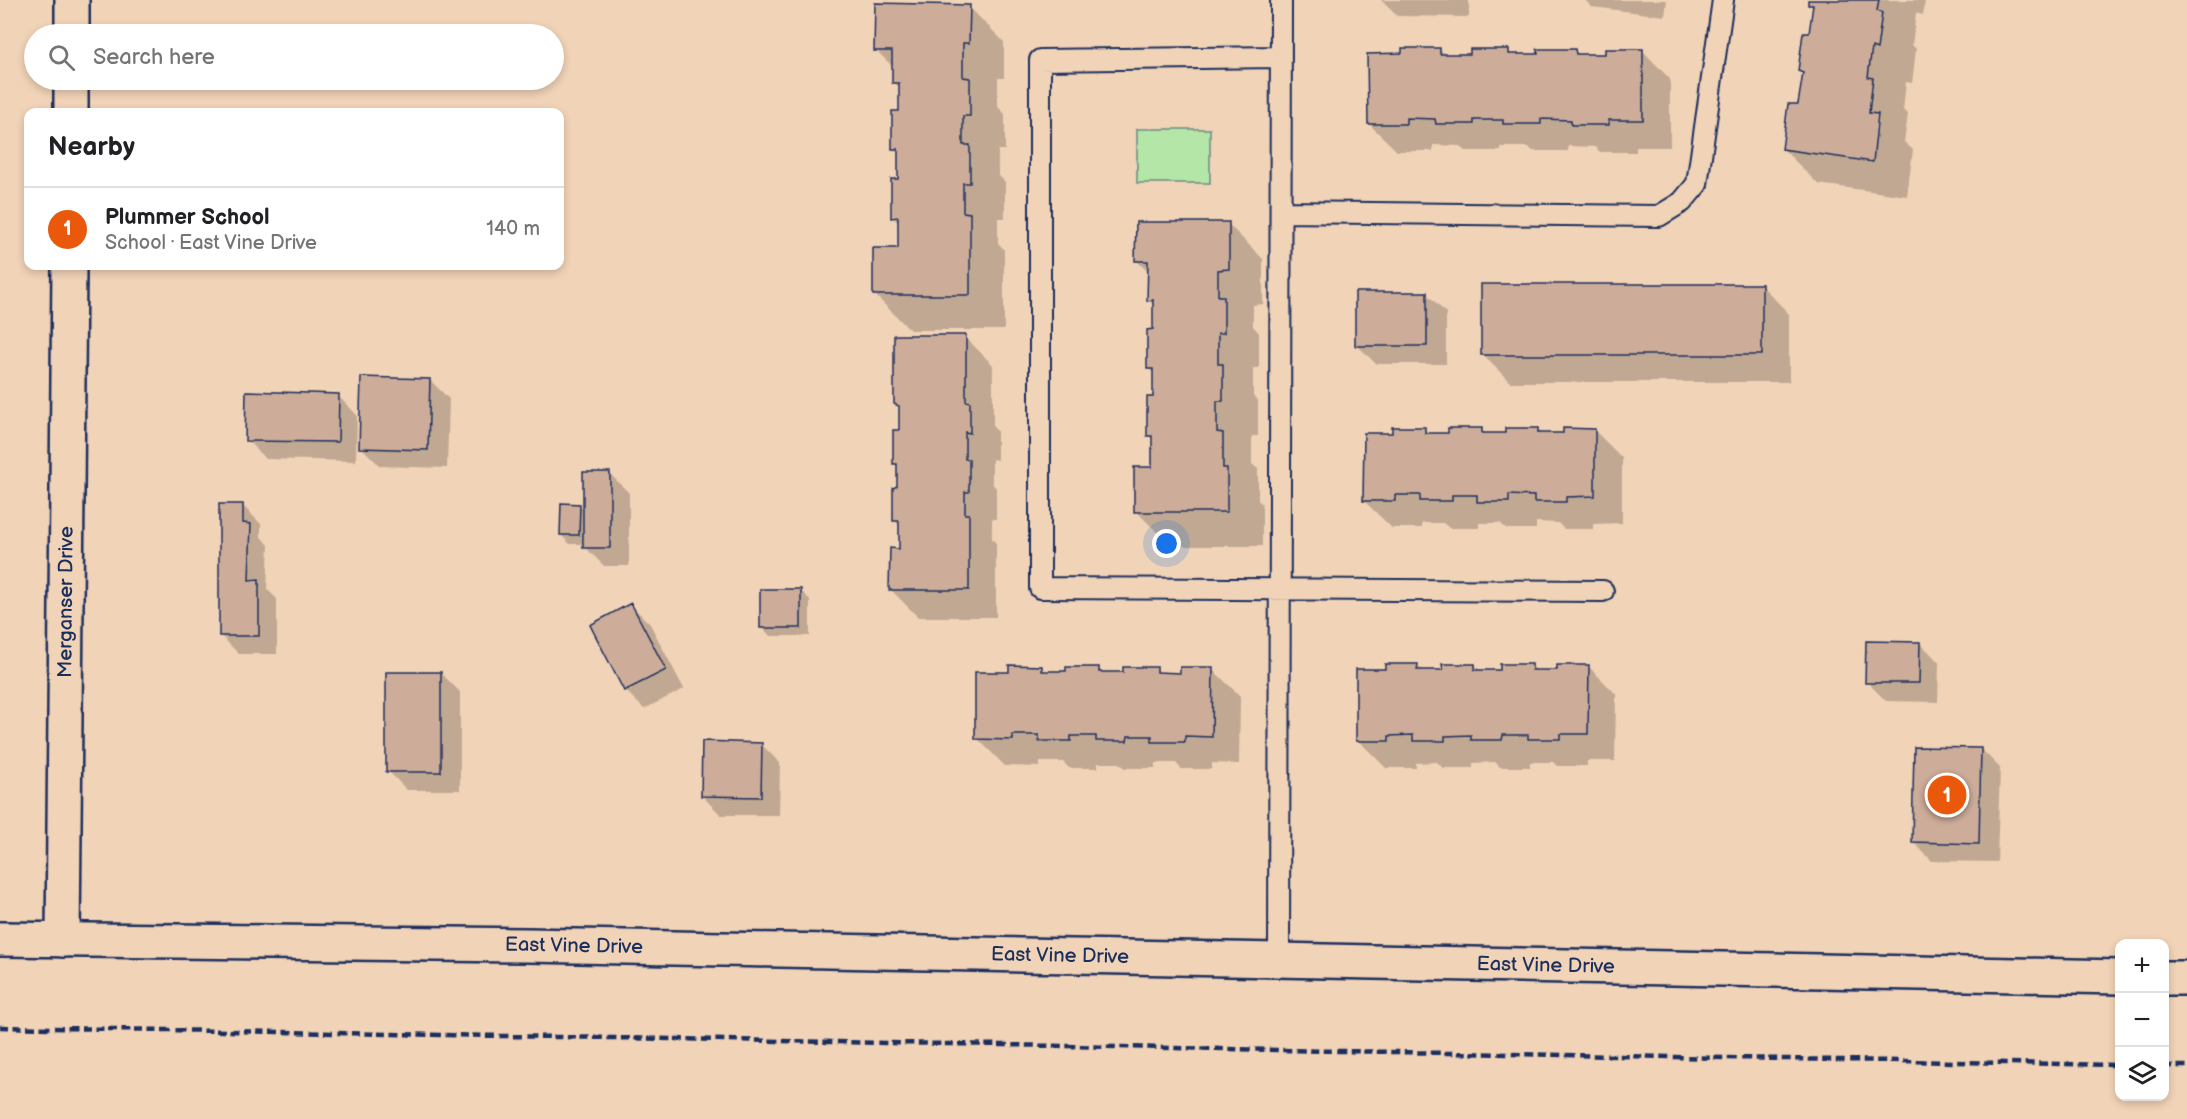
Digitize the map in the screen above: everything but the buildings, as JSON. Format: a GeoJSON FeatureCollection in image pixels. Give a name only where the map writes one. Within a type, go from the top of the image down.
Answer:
{"type":"FeatureCollection","features":[{"type":"Feature","properties":{"kind":"main road"},"geometry":{"type":"LineString","coordinates":[[72,0],[72,24]]}},
{"type":"Feature","properties":{"kind":"main road"},"geometry":{"type":"LineString","coordinates":[[71,90],[71,108]]}},
{"type":"Feature","properties":{"kind":"main road","name":"Merganser Drive"},"geometry":{"type":"LineString","coordinates":[[63,940],[69,270]]}},
{"type":"Feature","properties":{"kind":"main road","name":"East Vine Drive"},"geometry":{"type":"LineString","coordinates":[[0,939],[504,945],[2115,977]]}},
{"type":"Feature","properties":{"kind":"main road"},"geometry":{"type":"LineString","coordinates":[[2169,978],[2187,978]]}},
{"type":"Feature","properties":{"kind":"lane"},"geometry":{"type":"LineString","coordinates":[[1279,960],[1281,0]]}},
{"type":"Feature","properties":{"kind":"lane"},"geometry":{"type":"LineString","coordinates":[[1281,212],[1659,216],[1682,202],[1697,184],[1723,0]]}},
{"type":"Feature","properties":{"kind":"lane"},"geometry":{"type":"LineString","coordinates":[[1281,57],[1040,60],[1040,588],[1603,591]]}},
{"type":"Feature","properties":{"kind":"green space"},"geometry":{"type":"Polygon","coordinates":[[[1137,129],[1210,129],[1210,183],[1137,183],[1137,129]]]}},
{"type":"Feature","properties":{"kind":"railway"},"geometry":{"type":"LineString","coordinates":[[0,1027],[2115,1065]]}},
{"type":"Feature","properties":{"kind":"railway"},"geometry":{"type":"LineString","coordinates":[[2169,1066],[2187,1066]]}},
{"type":"Feature","properties":{"kind":"place","name":"Plummer School"},"geometry":{"type":"Point","coordinates":[1947,795]}}]}
